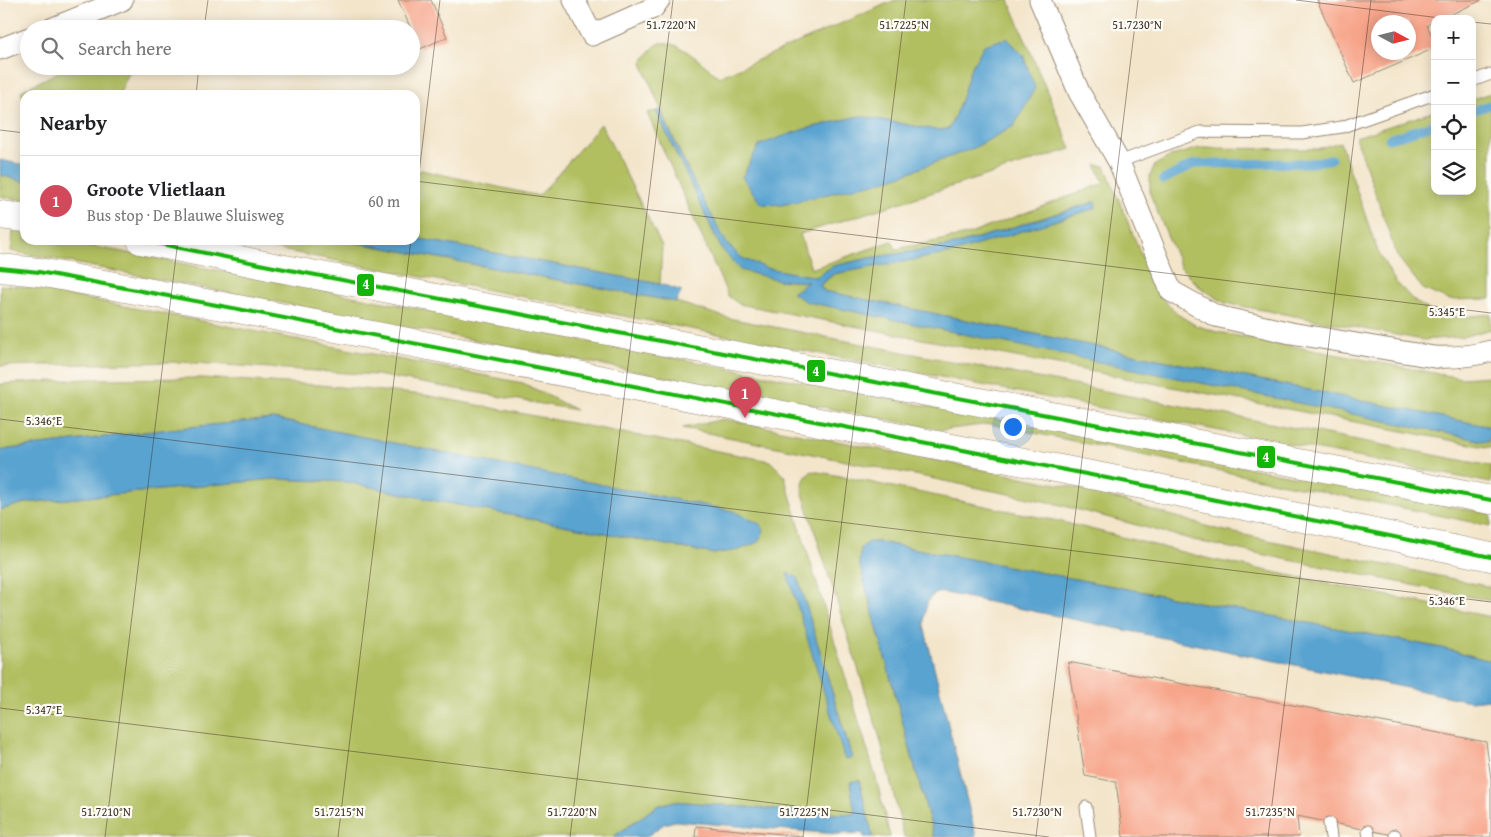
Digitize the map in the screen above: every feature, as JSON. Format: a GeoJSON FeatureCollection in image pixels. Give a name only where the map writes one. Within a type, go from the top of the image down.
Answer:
{"type":"FeatureCollection","features":[{"type":"Feature","properties":{"kind":"main road"},"geometry":{"type":"LineString","coordinates":[[0,215],[20,217]]}},
{"type":"Feature","properties":{"kind":"main road"},"geometry":{"type":"LineString","coordinates":[[166,245],[1491,500]]}},
{"type":"Feature","properties":{"kind":"main road"},"geometry":{"type":"LineString","coordinates":[[0,268],[39,272],[277,317],[1153,487],[1491,557]]}},
{"type":"Feature","properties":{"kind":"street"},"geometry":{"type":"LineString","coordinates":[[73,20],[122,0]]}},
{"type":"Feature","properties":{"kind":"street"},"geometry":{"type":"LineString","coordinates":[[574,0],[592,35],[652,8],[659,0]]}},
{"type":"Feature","properties":{"kind":"street"},"geometry":{"type":"LineString","coordinates":[[1040,0],[1079,92],[1119,162],[1171,291],[1216,316],[1291,333],[1434,357],[1454,358],[1491,351]]}},
{"type":"Feature","properties":{"kind":"street"},"geometry":{"type":"LineString","coordinates":[[0,49],[20,41]]}},
{"type":"Feature","properties":{"kind":"lane"},"geometry":{"type":"LineString","coordinates":[[1476,80],[1491,74]]}},
{"type":"Feature","properties":{"kind":"lane"},"geometry":{"type":"LineString","coordinates":[[1119,162],[1200,132],[1302,133],[1342,127],[1431,95]]}},
{"type":"Feature","properties":{"kind":"lane"},"geometry":{"type":"LineString","coordinates":[[1086,806],[1090,837]]}},
{"type":"Feature","properties":{"kind":"lane"},"geometry":{"type":"LineString","coordinates":[[1329,823],[1331,837]]}},
{"type":"Feature","properties":{"kind":"green space"},"geometry":{"type":"Polygon","coordinates":[[[895,0],[1009,0],[1071,149],[800,234],[811,269],[892,241],[896,249],[967,235],[1104,183],[1096,165],[1105,166],[1149,274],[1163,299],[1177,314],[1195,325],[1217,332],[1461,378],[1491,376],[1491,427],[824,291],[820,285],[834,274],[952,253],[1094,202],[955,245],[869,258],[834,266],[816,277],[779,271],[742,259],[725,242],[717,228],[680,153],[642,63],[655,46],[661,43],[668,43],[683,49],[719,77],[895,0]],[[961,100],[950,129],[936,130],[860,116],[801,130],[974,148],[961,100]]]}},
{"type":"Feature","properties":{"kind":"green space"},"geometry":{"type":"Polygon","coordinates":[[[52,75],[128,75],[121,90],[23,90],[52,75]]]}},
{"type":"Feature","properties":{"kind":"green space"},"geometry":{"type":"Polygon","coordinates":[[[1491,93],[1491,299],[1448,300],[1423,289],[1397,256],[1356,137],[1431,112],[1431,195],[1476,195],[1476,98],[1491,93]]]}},
{"type":"Feature","properties":{"kind":"green space"},"geometry":{"type":"Polygon","coordinates":[[[656,111],[721,248],[778,280],[809,282],[792,293],[1488,442],[1491,431],[1491,448],[739,304],[728,296],[647,113],[656,111]]]}},
{"type":"Feature","properties":{"kind":"green space"},"geometry":{"type":"Polygon","coordinates":[[[601,124],[662,246],[660,284],[420,239],[421,170],[539,196],[601,124]]]}},
{"type":"Feature","properties":{"kind":"green space"},"geometry":{"type":"Polygon","coordinates":[[[1340,142],[1378,252],[1395,281],[1414,301],[1437,315],[1462,317],[1491,314],[1491,329],[1462,337],[1423,340],[1225,303],[1201,288],[1181,268],[1150,194],[1150,175],[1155,165],[1171,156],[1200,148],[1317,149],[1340,142]]]}},
{"type":"Feature","properties":{"kind":"green space"},"geometry":{"type":"Polygon","coordinates":[[[0,175],[20,181],[20,200],[0,196],[0,175]]]}},
{"type":"Feature","properties":{"kind":"green space"},"geometry":{"type":"Polygon","coordinates":[[[13,231],[20,232],[20,245],[86,245],[1491,514],[1491,526],[990,424],[942,430],[11,251],[13,231]]]}},
{"type":"Feature","properties":{"kind":"green space"},"geometry":{"type":"Polygon","coordinates":[[[255,245],[369,245],[676,302],[728,318],[1491,466],[1491,483],[255,245]]]}},
{"type":"Feature","properties":{"kind":"green space"},"geometry":{"type":"Polygon","coordinates":[[[0,285],[25,287],[523,383],[576,410],[376,375],[180,362],[0,366],[0,285]]]}},
{"type":"Feature","properties":{"kind":"green space"},"geometry":{"type":"Polygon","coordinates":[[[202,378],[319,385],[425,395],[770,461],[784,475],[876,778],[890,837],[873,837],[859,780],[850,783],[856,814],[817,813],[674,801],[657,806],[613,837],[0,837],[0,510],[25,503],[274,479],[347,482],[714,554],[707,506],[274,419],[170,429],[0,451],[0,384],[88,379],[202,378]],[[793,575],[845,760],[852,757],[798,579],[793,575]]]}},
{"type":"Feature","properties":{"kind":"green space"},"geometry":{"type":"Polygon","coordinates":[[[724,419],[1083,489],[1216,529],[1491,587],[1491,601],[1201,542],[1053,503],[683,428],[724,419]]]}},
{"type":"Feature","properties":{"kind":"green space"},"geometry":{"type":"Polygon","coordinates":[[[812,471],[1058,521],[1210,559],[1491,617],[1491,661],[1442,648],[879,542],[868,542],[861,548],[859,562],[934,837],[904,837],[880,738],[803,494],[804,481],[812,471]]]}},
{"type":"Feature","properties":{"kind":"water"},"geometry":{"type":"Polygon","coordinates":[[[1007,38],[1023,55],[1035,88],[1014,126],[974,148],[891,179],[782,205],[761,204],[742,177],[759,145],[801,130],[860,116],[936,130],[949,129],[961,100],[970,70],[984,45],[1007,38]]]}},
{"type":"Feature","properties":{"kind":"water"},"geometry":{"type":"Polygon","coordinates":[[[660,110],[691,177],[727,244],[742,258],[767,268],[816,277],[833,266],[869,258],[955,245],[1095,202],[1096,208],[952,253],[834,274],[820,285],[824,291],[1491,427],[1488,442],[807,302],[792,293],[808,282],[778,280],[740,270],[721,248],[656,111],[660,110]]]}},
{"type":"Feature","properties":{"kind":"water"},"geometry":{"type":"Polygon","coordinates":[[[0,160],[20,164],[20,181],[0,175],[0,160]]]}},
{"type":"Feature","properties":{"kind":"water"},"geometry":{"type":"Polygon","coordinates":[[[420,239],[660,284],[682,291],[676,302],[369,245],[420,245],[420,239]]]}},
{"type":"Feature","properties":{"kind":"water"},"geometry":{"type":"Polygon","coordinates":[[[274,419],[733,511],[760,524],[764,531],[758,542],[739,550],[714,554],[347,482],[274,479],[25,503],[0,510],[0,451],[170,429],[274,419]]]}},
{"type":"Feature","properties":{"kind":"water"},"geometry":{"type":"Polygon","coordinates":[[[868,542],[879,542],[1442,648],[1491,661],[1491,699],[1470,701],[947,593],[938,593],[933,595],[928,602],[924,626],[976,837],[934,837],[859,562],[861,548],[868,542]]]}},
{"type":"Feature","properties":{"kind":"water"},"geometry":{"type":"Polygon","coordinates":[[[787,573],[798,578],[852,758],[845,760],[787,573]]]}},
{"type":"Feature","properties":{"kind":"water"},"geometry":{"type":"Polygon","coordinates":[[[859,780],[873,837],[864,837],[863,833],[838,834],[675,821],[664,824],[646,837],[613,837],[657,806],[674,801],[817,813],[855,814],[850,782],[859,780]]]}},
{"type":"Feature","properties":{"kind":"building"},"geometry":{"type":"Polygon","coordinates":[[[398,0],[431,0],[447,37],[420,49],[420,20],[407,20],[398,0]]]}},
{"type":"Feature","properties":{"kind":"building"},"geometry":{"type":"Polygon","coordinates":[[[1317,0],[1482,0],[1450,15],[1431,15],[1431,23],[1427,25],[1431,34],[1431,50],[1416,56],[1416,15],[1371,15],[1371,60],[1407,60],[1354,83],[1317,0]]]}},
{"type":"Feature","properties":{"kind":"building"},"geometry":{"type":"Polygon","coordinates":[[[1068,662],[1486,742],[1491,779],[1491,837],[1403,837],[1297,816],[1299,837],[1123,837],[1116,782],[1085,776],[1068,662]]]}},
{"type":"Feature","properties":{"kind":"building"},"geometry":{"type":"Polygon","coordinates":[[[696,826],[802,836],[802,837],[695,837],[696,826]]]}},
{"type":"Feature","properties":{"kind":"waterway"},"geometry":{"type":"LineString","coordinates":[[1476,110],[1490,105]]}},
{"type":"Feature","properties":{"kind":"waterway"},"geometry":{"type":"LineString","coordinates":[[1389,139],[1431,125]]}},
{"type":"Feature","properties":{"kind":"waterway"},"geometry":{"type":"LineString","coordinates":[[1163,180],[1194,164],[1312,163],[1331,159]]}},
{"type":"Feature","properties":{"kind":"transit line","name":"4"},"geometry":{"type":"LineString","coordinates":[[166,245],[1491,500]]}},
{"type":"Feature","properties":{"kind":"transit line","name":"4"},"geometry":{"type":"LineString","coordinates":[[0,268],[39,272],[238,309],[1153,487],[1491,557]]}},
{"type":"Feature","properties":{"kind":"place","name":"Groote Vlietlaan"},"geometry":{"type":"Point","coordinates":[745,418]}}]}
